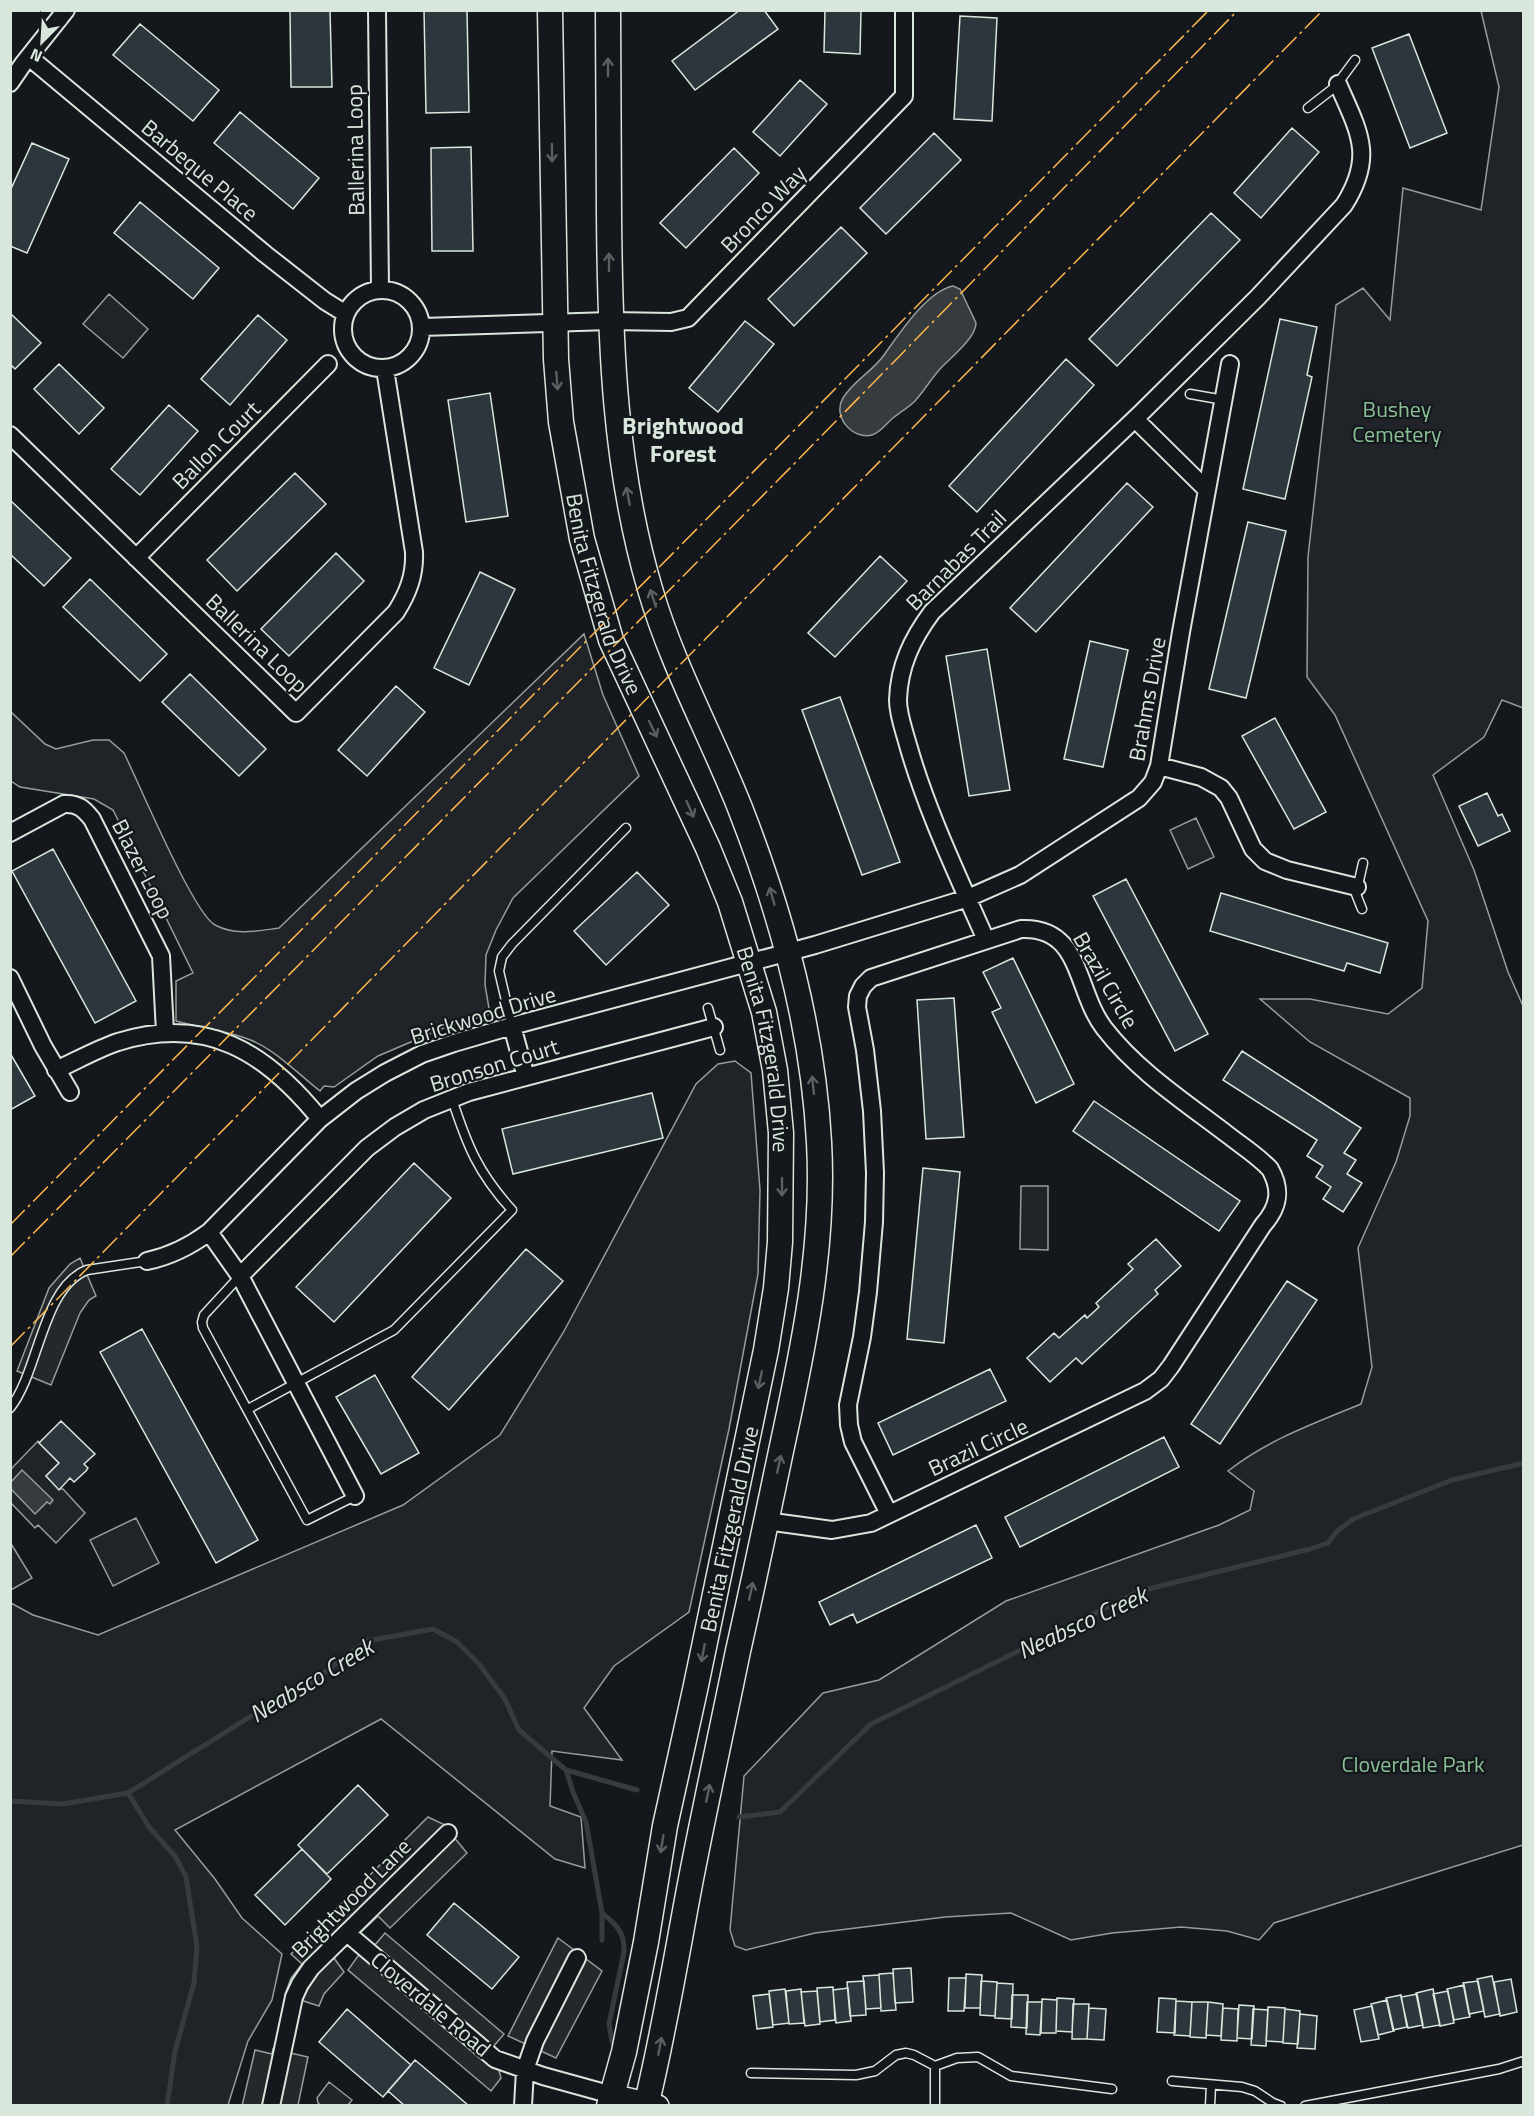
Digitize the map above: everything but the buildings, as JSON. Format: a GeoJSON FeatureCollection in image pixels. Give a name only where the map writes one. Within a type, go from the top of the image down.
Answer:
{"type":"FeatureCollection","features":[{"type":"Feature","properties":{"kind":"main road","name":"Benita Fitzgerald Drive"},"geometry":{"type":"LineString","coordinates":[[550,10],[555,323],[561,422],[582,539],[611,640],[708,848],[730,902],[764,1012],[775,1070],[781,1133],[782,1195],[776,1288],[766,1350],[664,1826],[646,1942],[629,2030],[611,2100]]}},
{"type":"Feature","properties":{"kind":"main road","name":"Benita Fitzgerald Drive"},"geometry":{"type":"LineString","coordinates":[[608,10],[610,321],[614,393],[625,478],[636,537],[651,594],[690,694],[739,804],[768,881],[789,952],[812,1071],[819,1143],[819,1235],[811,1298],[796,1381],[703,1817],[650,2105]]}},
{"type":"Feature","properties":{"kind":"street"},"geometry":{"type":"LineString","coordinates":[[10,83],[66,10]]}},
{"type":"Feature","properties":{"kind":"street","name":"Ballerina Loop"},"geometry":{"type":"LineString","coordinates":[[377,10],[380,290]]}},
{"type":"Feature","properties":{"kind":"street","name":"Bronco Way"},"geometry":{"type":"LineString","coordinates":[[555,323],[671,322],[688,318],[904,96],[904,10]]}},
{"type":"Feature","properties":{"kind":"street","name":"Barbeque Place"},"geometry":{"type":"LineString","coordinates":[[28,57],[265,254],[313,292],[346,314]]}},
{"type":"Feature","properties":{"kind":"street","name":"Barnabas Trail"},"geometry":{"type":"LineString","coordinates":[[986,940],[927,803],[913,762],[899,711],[900,677],[907,653],[917,632],[932,612],[1135,419],[1258,297],[1344,205],[1354,188],[1361,164],[1360,135],[1338,84]]}},
{"type":"Feature","properties":{"kind":"street"},"geometry":{"type":"LineString","coordinates":[[380,290],[392,291],[410,301],[419,315],[422,327],[421,339],[416,350],[397,366],[386,369],[363,364],[354,357],[343,336],[343,325],[351,304],[369,292],[380,290]]}},
{"type":"Feature","properties":{"kind":"street"},"geometry":{"type":"LineString","coordinates":[[422,327],[555,323]]}},
{"type":"Feature","properties":{"kind":"street","name":"Ballon Court"},"geometry":{"type":"LineString","coordinates":[[136,558],[328,364]]}},
{"type":"Feature","properties":{"kind":"street","name":"Brahms Drive"},"geometry":{"type":"LineString","coordinates":[[789,952],[968,898],[1020,874],[1128,807],[1154,782],[1159,766],[1230,364]]}},
{"type":"Feature","properties":{"kind":"street","name":"Ballerina Loop"},"geometry":{"type":"LineString","coordinates":[[10,435],[296,713],[396,612],[404,599],[413,574],[414,552],[386,369]]}},
{"type":"Feature","properties":{"kind":"street"},"geometry":{"type":"LineString","coordinates":[[1135,419],[1207,490]]}},
{"type":"Feature","properties":{"kind":"street"},"geometry":{"type":"LineString","coordinates":[[1159,766],[1202,777],[1221,788],[1229,798],[1253,849],[1265,861],[1287,870],[1357,887]]}},
{"type":"Feature","properties":{"kind":"street","name":"Blazer Loop"},"geometry":{"type":"LineString","coordinates":[[10,832],[64,804],[72,803],[80,806],[93,819],[161,956],[165,1032]]}},
{"type":"Feature","properties":{"kind":"street","name":"Brazil Circle"},"geometry":{"type":"LineString","coordinates":[[766,1521],[832,1530],[871,1523],[1145,1391],[1161,1379],[1263,1225],[1272,1215],[1277,1202],[1278,1189],[1276,1178],[1265,1163],[1169,1090],[1122,1049],[1102,1025],[1068,951],[1060,940],[1048,932],[1035,928],[1020,929],[871,978],[863,986],[858,996],[857,1007],[872,1111],[874,1192],[868,1292],[862,1337],[848,1405],[849,1425],[853,1442],[889,1514]]}},
{"type":"Feature","properties":{"kind":"street","name":"Brickwood Drive"},"geometry":{"type":"LineString","coordinates":[[147,1261],[169,1257],[208,1232],[320,1119],[356,1091],[422,1054],[512,1026],[789,952]]}},
{"type":"Feature","properties":{"kind":"street"},"geometry":{"type":"LineString","coordinates":[[10,978],[56,1070],[70,1092]]}},
{"type":"Feature","properties":{"kind":"street"},"geometry":{"type":"LineString","coordinates":[[512,1026],[526,1077]]}},
{"type":"Feature","properties":{"kind":"street","name":"Bronson Court"},"geometry":{"type":"LineString","coordinates":[[240,1276],[367,1148],[395,1127],[424,1110],[452,1098],[714,1027]]}},
{"type":"Feature","properties":{"kind":"street"},"geometry":{"type":"LineString","coordinates":[[56,1070],[117,1042],[165,1032],[210,1037],[254,1057],[279,1074],[301,1095],[320,1119]]}},
{"type":"Feature","properties":{"kind":"street"},"geometry":{"type":"LineString","coordinates":[[208,1232],[240,1276],[355,1496]]}},
{"type":"Feature","properties":{"kind":"street","name":"Brightwood Lane"},"geometry":{"type":"LineString","coordinates":[[271,2106],[297,1990],[311,1968],[448,1833]]}},
{"type":"Feature","properties":{"kind":"street","name":"Cloverdale Road"},"geometry":{"type":"LineString","coordinates":[[347,1932],[491,2056],[611,2100],[650,2105]]}},
{"type":"Feature","properties":{"kind":"street"},"geometry":{"type":"LineString","coordinates":[[523,2106],[525,2070],[534,2041],[577,1958]]}},
{"type":"Feature","properties":{"kind":"lane"},"geometry":{"type":"LineString","coordinates":[[1308,108],[1338,84],[1355,60]]}},
{"type":"Feature","properties":{"kind":"lane"},"geometry":{"type":"LineString","coordinates":[[1190,394],[1224,400]]}},
{"type":"Feature","properties":{"kind":"lane"},"geometry":{"type":"LineString","coordinates":[[512,1026],[499,971],[502,957],[626,828]]}},
{"type":"Feature","properties":{"kind":"lane"},"geometry":{"type":"LineString","coordinates":[[1362,909],[1356,897],[1363,863]]}},
{"type":"Feature","properties":{"kind":"lane"},"geometry":{"type":"LineString","coordinates":[[708,1008],[720,1050]]}},
{"type":"Feature","properties":{"kind":"lane"},"geometry":{"type":"LineString","coordinates":[[248,1409],[394,1330],[512,1210],[494,1189],[473,1158],[452,1098]]}},
{"type":"Feature","properties":{"kind":"lane"},"geometry":{"type":"LineString","coordinates":[[10,1408],[24,1387],[54,1304],[62,1291],[79,1274],[87,1270],[147,1261]]}},
{"type":"Feature","properties":{"kind":"lane"},"geometry":{"type":"LineString","coordinates":[[240,1276],[209,1309],[202,1322],[203,1328],[307,1520],[355,1496]]}},
{"type":"Feature","properties":{"kind":"lane"},"geometry":{"type":"LineString","coordinates":[[752,2073],[856,2075],[875,2071],[896,2055],[906,2053],[935,2066],[957,2058],[978,2057],[1011,2076],[1112,2089]]}},
{"type":"Feature","properties":{"kind":"lane"},"geometry":{"type":"LineString","coordinates":[[1305,2106],[1499,2069],[1524,2061]]}},
{"type":"Feature","properties":{"kind":"lane"},"geometry":{"type":"LineString","coordinates":[[935,2066],[935,2106]]}},
{"type":"Feature","properties":{"kind":"lane"},"geometry":{"type":"LineString","coordinates":[[1172,2081],[1242,2087],[1255,2091],[1281,2106]]}},
{"type":"Feature","properties":{"kind":"lane"},"geometry":{"type":"LineString","coordinates":[[1210,2106],[1211,2085]]}},
{"type":"Feature","properties":{"kind":"green space"},"geometry":{"type":"Polygon","coordinates":[[[1481,11],[1523,11],[1523,708],[1502,700],[1484,737],[1433,775],[1474,870],[1508,972],[1523,1006],[1523,1845],[1274,1923],[1259,1940],[1227,1931],[1181,1927],[1112,1933],[1071,1940],[1011,1913],[945,1917],[815,1933],[746,1950],[735,1946],[730,1930],[744,1776],[823,1693],[879,1680],[1006,1601],[1219,1525],[1250,1510],[1254,1491],[1228,1471],[1275,1441],[1361,1404],[1372,1367],[1358,1248],[1396,1162],[1410,1116],[1410,1098],[1310,1042],[1260,999],[1310,999],[1388,1014],[1422,988],[1428,921],[1335,715],[1307,677],[1308,557],[1336,305],[1363,288],[1390,320],[1403,188],[1481,210],[1499,87],[1481,11]]]}},
{"type":"Feature","properties":{"kind":"green space"},"geometry":{"type":"Polygon","coordinates":[[[109,294],[148,329],[123,358],[83,324],[109,294]]]}},
{"type":"Feature","properties":{"kind":"green space"},"geometry":{"type":"Polygon","coordinates":[[[584,634],[603,695],[639,776],[513,898],[486,955],[485,985],[490,1014],[446,1027],[378,1056],[334,1087],[324,1086],[320,1091],[277,1055],[258,1043],[230,1033],[176,1021],[176,981],[193,973],[113,810],[94,799],[20,787],[11,781],[11,712],[45,744],[56,749],[93,740],[109,740],[124,753],[180,873],[205,915],[215,925],[231,931],[247,932],[279,928],[584,634]]]}},
{"type":"Feature","properties":{"kind":"green space"},"geometry":{"type":"Polygon","coordinates":[[[1196,818],[1214,857],[1188,869],[1170,830],[1196,818]]]}},
{"type":"Feature","properties":{"kind":"green space"},"geometry":{"type":"Polygon","coordinates":[[[735,1061],[751,1073],[760,1190],[758,1274],[729,1429],[689,1612],[614,1666],[584,1708],[622,1760],[552,1751],[550,1806],[581,1817],[585,1868],[555,1859],[381,1719],[175,1830],[215,1879],[242,1918],[282,1954],[272,2000],[248,2041],[228,2105],[11,2105],[11,1603],[33,1615],[98,1635],[403,1505],[500,1435],[563,1333],[696,1084],[718,1064],[735,1061]]]}},
{"type":"Feature","properties":{"kind":"green space"},"geometry":{"type":"Polygon","coordinates":[[[1021,1186],[1048,1186],[1048,1250],[1020,1249],[1021,1186]]]}},
{"type":"Feature","properties":{"kind":"green space"},"geometry":{"type":"Polygon","coordinates":[[[38,1441],[59,1463],[46,1476],[59,1489],[63,1489],[85,1513],[56,1543],[38,1525],[35,1528],[11,1503],[11,1469],[38,1441]]]}},
{"type":"Feature","properties":{"kind":"green space"},"geometry":{"type":"Polygon","coordinates":[[[136,1518],[159,1563],[113,1586],[90,1540],[136,1518]]]}},
{"type":"Feature","properties":{"kind":"green space"},"geometry":{"type":"Polygon","coordinates":[[[10,1542],[32,1578],[11,1590],[10,1590],[10,1542]]]}},
{"type":"Feature","properties":{"kind":"green space"},"geometry":{"type":"Polygon","coordinates":[[[329,2082],[352,2100],[348,2105],[318,2103],[317,2098],[329,2082]]]}},
{"type":"Feature","properties":{"kind":"shaded area"},"geometry":{"type":"Polygon","coordinates":[[[953,286],[960,289],[976,323],[972,335],[940,369],[915,401],[881,430],[865,436],[851,430],[842,419],[840,412],[840,405],[847,392],[879,361],[924,304],[933,296],[953,286]]]}},
{"type":"Feature","properties":{"kind":"shaded area"},"geometry":{"type":"Polygon","coordinates":[[[80,1258],[96,1296],[89,1300],[80,1313],[51,1385],[17,1371],[49,1288],[70,1264],[80,1258]]]}},
{"type":"Feature","properties":{"kind":"shaded area"},"geometry":{"type":"Polygon","coordinates":[[[22,1470],[53,1500],[50,1504],[47,1502],[35,1514],[11,1489],[11,1482],[22,1470]]]}},
{"type":"Feature","properties":{"kind":"shaded area"},"geometry":{"type":"Polygon","coordinates":[[[428,1817],[443,1824],[467,1853],[390,1928],[378,1916],[334,1958],[344,1972],[324,1994],[319,2006],[285,1995],[291,1978],[302,1964],[291,1954],[428,1817]]]}},
{"type":"Feature","properties":{"kind":"shaded area"},"geometry":{"type":"Polygon","coordinates":[[[385,1933],[504,2034],[493,2047],[501,2078],[491,2091],[348,1970],[358,1956],[374,1946],[385,1933]]]}},
{"type":"Feature","properties":{"kind":"shaded area"},"geometry":{"type":"Polygon","coordinates":[[[558,1938],[602,1971],[556,2058],[508,2036],[558,1938]]]}},
{"type":"Feature","properties":{"kind":"shaded area"},"geometry":{"type":"Polygon","coordinates":[[[273,2049],[308,2057],[298,2105],[242,2106],[255,2050],[272,2054],[273,2049]]]}},
{"type":"Feature","properties":{"kind":"waterway","name":"Neabsco Creek"},"geometry":{"type":"LineString","coordinates":[[739,1817],[780,1812],[871,1724],[1140,1591],[1310,1549],[1328,1543],[1336,1532],[1353,1519],[1452,1480],[1524,1463]]}},
{"type":"Feature","properties":{"kind":"waterway","name":"Neabsco Creek"},"geometry":{"type":"LineString","coordinates":[[10,1801],[63,1804],[128,1793],[256,1713],[305,1687],[367,1641],[433,1629],[457,1642],[479,1664],[505,1699],[519,1730],[566,1770],[637,1790]]}},
{"type":"Feature","properties":{"kind":"waterway"},"geometry":{"type":"LineString","coordinates":[[566,1770],[586,1822],[602,1913],[602,1940]]}},
{"type":"Feature","properties":{"kind":"waterway"},"geometry":{"type":"LineString","coordinates":[[128,1793],[149,1827],[175,1856],[186,1877],[197,1947],[194,1983],[175,2051],[167,2106]]}},
{"type":"Feature","properties":{"kind":"waterway"},"geometry":{"type":"LineString","coordinates":[[602,1913],[619,1930],[624,1945],[609,2024],[612,2042]]}},
{"type":"Feature","properties":{"kind":"power"},"geometry":{"type":"LineString","coordinates":[[10,1225],[1209,10]]}},
{"type":"Feature","properties":{"kind":"power"},"geometry":{"type":"LineString","coordinates":[[10,1257],[791,467],[1238,10]]}},
{"type":"Feature","properties":{"kind":"power"},"geometry":{"type":"LineString","coordinates":[[10,1347],[1323,10]]}},
{"type":"Feature","properties":{"kind":"district","name":"Brightwood Forest"},"geometry":{"type":"Point","coordinates":[683,439]}},
{"type":"Feature","properties":{"kind":"park label","name":"Bushey Cemetery"},"geometry":{"type":"Point","coordinates":[1397,422]}},
{"type":"Feature","properties":{"kind":"park label","name":"Cloverdale Park"},"geometry":{"type":"Point","coordinates":[1413,1764]}}]}
